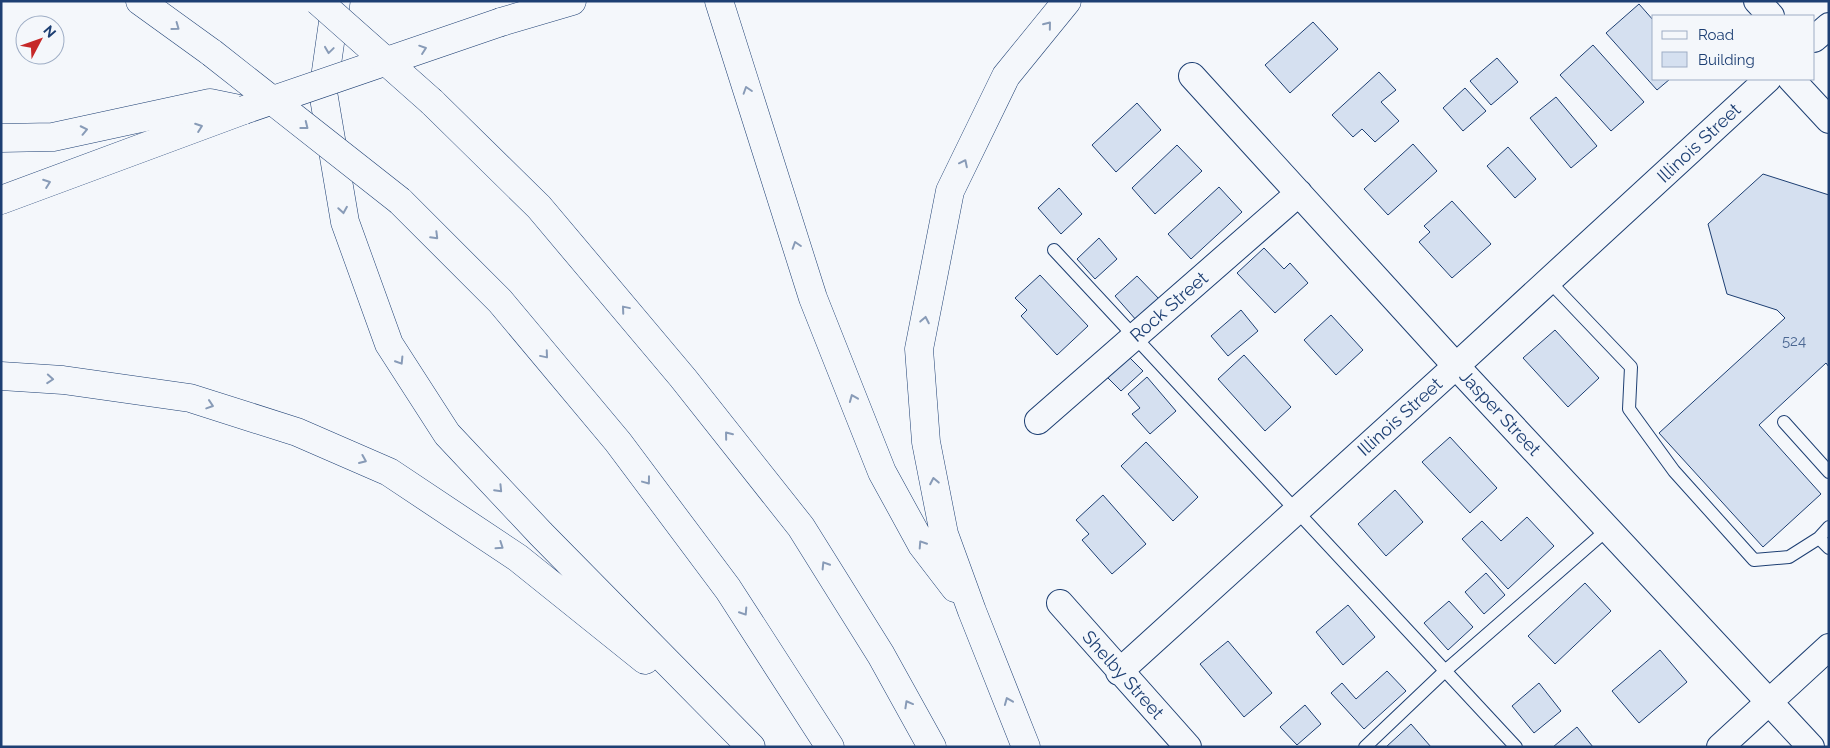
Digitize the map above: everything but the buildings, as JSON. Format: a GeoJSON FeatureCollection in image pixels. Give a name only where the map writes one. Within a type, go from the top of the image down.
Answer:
{"type":"FeatureCollection","features":[{"type":"Feature","properties":{"kind":"main road"},"geometry":{"type":"LineString","coordinates":[[140,1],[212,53],[400,201],[500,301],[618,442],[728,589],[830,747]]}},
{"type":"Feature","properties":{"kind":"main road"},"geometry":{"type":"LineString","coordinates":[[318,1],[432,102],[539,207],[683,378],[801,527],[881,655],[932,747]]}},
{"type":"Feature","properties":{"kind":"main road"},"geometry":{"type":"LineString","coordinates":[[336,1],[323,92],[345,222],[389,344],[447,434],[541,534],[749,744]]}},
{"type":"Feature","properties":{"kind":"main road"},"geometry":{"type":"LineString","coordinates":[[1,200],[244,110],[501,22],[572,1]]}},
{"type":"Feature","properties":{"kind":"main road"},"geometry":{"type":"LineString","coordinates":[[718,1],[813,298],[882,472],[922,545],[972,612]]}},
{"type":"Feature","properties":{"kind":"main road"},"geometry":{"type":"LineString","coordinates":[[1026,747],[972,612],[944,534],[926,442],[919,349],[950,191],[1006,76],[1067,1]]}},
{"type":"Feature","properties":{"kind":"main road"},"geometry":{"type":"LineString","coordinates":[[1,138],[53,137],[210,103],[244,110]]}},
{"type":"Feature","properties":{"kind":"main road"},"geometry":{"type":"LineString","coordinates":[[1,376],[63,380],[190,398],[297,432],[389,472],[518,558],[749,744]]}},
{"type":"Feature","properties":{"kind":"street"},"geometry":{"type":"LineString","coordinates":[[1757,1],[1770,15]]}},
{"type":"Feature","properties":{"kind":"street"},"geometry":{"type":"LineString","coordinates":[[1815,38],[1829,26]]}},
{"type":"Feature","properties":{"kind":"street","name":"Jasper Street"},"geometry":{"type":"LineString","coordinates":[[1192,76],[1456,366],[1810,747]]}},
{"type":"Feature","properties":{"kind":"street","name":"Illinois Street"},"geometry":{"type":"LineString","coordinates":[[1119,672],[1767,80]]}},
{"type":"Feature","properties":{"kind":"street"},"geometry":{"type":"LineString","coordinates":[[1792,80],[1829,120]]}},
{"type":"Feature","properties":{"kind":"street","name":"Rock Street"},"geometry":{"type":"LineString","coordinates":[[1038,421],[1299,193]]}},
{"type":"Feature","properties":{"kind":"street","name":"Shelby Street"},"geometry":{"type":"LineString","coordinates":[[1060,604],[1188,747]]}},
{"type":"Feature","properties":{"kind":"street"},"geometry":{"type":"LineString","coordinates":[[1720,747],[1829,647]]}},
{"type":"Feature","properties":{"kind":"lane"},"geometry":{"type":"LineString","coordinates":[[1054,250],[1516,747]]}},
{"type":"Feature","properties":{"kind":"lane"},"geometry":{"type":"LineString","coordinates":[[1549,280],[1631,367],[1629,409],[1674,471],[1754,560],[1789,557],[1818,538],[1829,527]]}},
{"type":"Feature","properties":{"kind":"lane"},"geometry":{"type":"LineString","coordinates":[[1784,422],[1829,472]]}},
{"type":"Feature","properties":{"kind":"lane"},"geometry":{"type":"LineString","coordinates":[[1365,747],[1445,671],[1608,529]]}},
{"type":"Feature","properties":{"kind":"lane"},"geometry":{"type":"LineString","coordinates":[[1818,538],[1829,548]]}}]}
